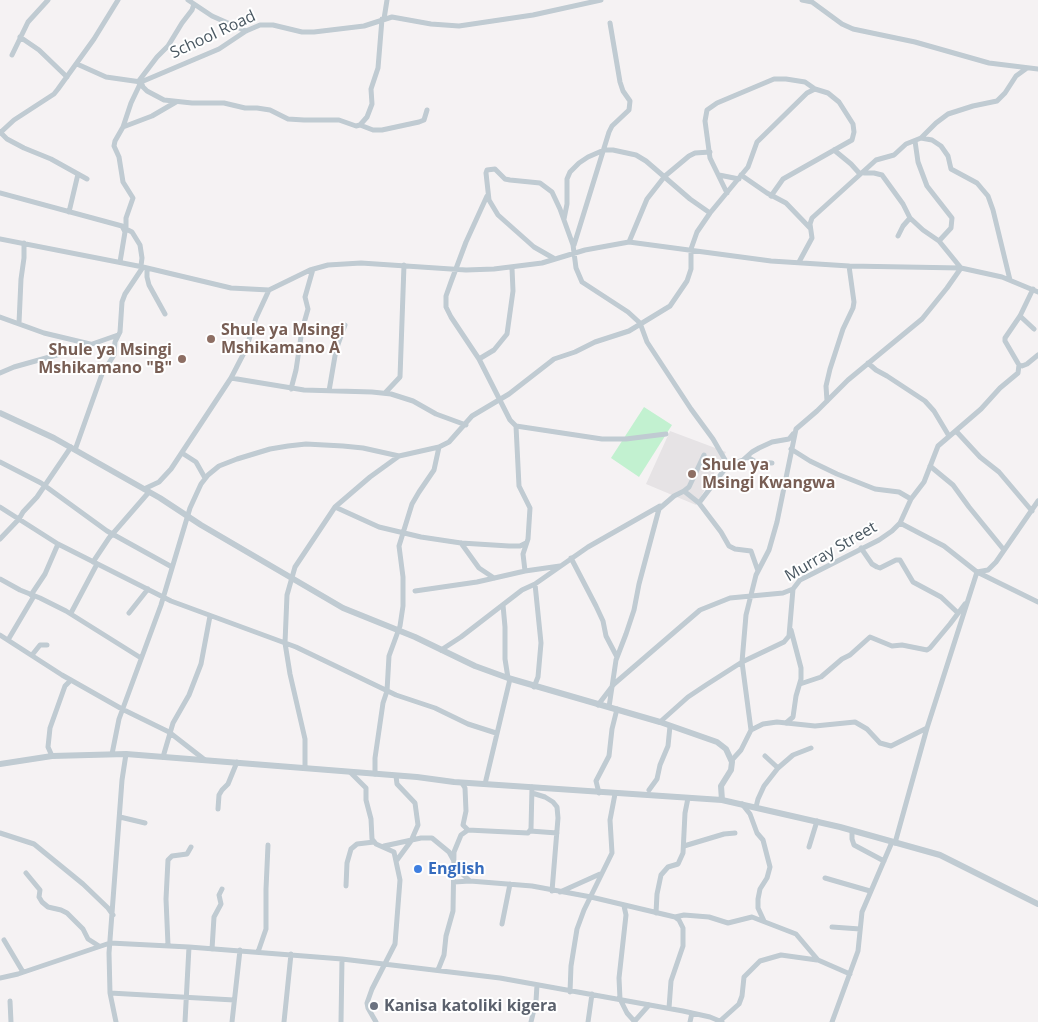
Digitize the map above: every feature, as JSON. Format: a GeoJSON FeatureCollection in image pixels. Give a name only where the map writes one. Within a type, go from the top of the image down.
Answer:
{"type":"FeatureCollection","features":[{"type":"Feature","properties":{"kind":"street"},"geometry":{"type":"LineString","coordinates":[[12,55],[28,22],[48,0]]}},
{"type":"Feature","properties":{"kind":"street"},"geometry":{"type":"LineString","coordinates":[[87,179],[51,159],[24,148],[0,132],[28,109],[54,94],[118,0]]}},
{"type":"Feature","properties":{"kind":"street"},"geometry":{"type":"LineString","coordinates":[[188,0],[212,16],[246,31]]}},
{"type":"Feature","properties":{"kind":"street"},"geometry":{"type":"LineString","coordinates":[[360,125],[372,104],[371,89],[378,68],[387,0]]}},
{"type":"Feature","properties":{"kind":"street","name":"School Road"},"geometry":{"type":"LineString","coordinates":[[139,82],[219,49],[260,24],[302,32],[314,32],[364,26],[392,17],[460,26],[533,15],[601,0]]}},
{"type":"Feature","properties":{"kind":"street"},"geometry":{"type":"LineString","coordinates":[[802,0],[814,3],[842,24],[853,29],[915,42],[989,63],[1038,69]]}},
{"type":"Feature","properties":{"kind":"street"},"geometry":{"type":"LineString","coordinates":[[120,262],[126,218],[133,198],[123,182],[119,157],[114,148],[115,141],[123,127],[139,82],[157,57],[168,46],[194,4]]}},
{"type":"Feature","properties":{"kind":"street"},"geometry":{"type":"LineString","coordinates":[[574,246],[609,132],[612,126],[628,110],[630,101],[623,91],[620,82],[610,23]]}},
{"type":"Feature","properties":{"kind":"street"},"geometry":{"type":"LineString","coordinates":[[20,37],[39,50],[67,77]]}},
{"type":"Feature","properties":{"kind":"street"},"geometry":{"type":"LineString","coordinates":[[76,64],[106,77],[139,82],[155,96],[164,100],[224,103],[245,108],[263,108],[288,118],[339,120],[377,130],[419,122],[424,120],[427,110]]}},
{"type":"Feature","properties":{"kind":"street"},"geometry":{"type":"LineString","coordinates":[[939,241],[951,228],[952,218],[927,186],[918,162],[918,139],[948,114],[1000,99],[1016,76],[1028,68]]}},
{"type":"Feature","properties":{"kind":"street"},"geometry":{"type":"LineString","coordinates":[[727,193],[712,162],[710,152],[705,114],[710,106],[774,79],[805,82],[815,89],[828,93],[838,102],[853,124],[852,140],[783,179],[771,196]]}},
{"type":"Feature","properties":{"kind":"street"},"geometry":{"type":"LineString","coordinates":[[305,768],[305,739],[291,682],[285,643],[287,595],[295,567],[334,507],[399,456],[439,447],[453,439],[476,413],[499,401],[554,359],[628,331],[670,306],[687,281],[691,269],[691,250],[697,232],[751,161],[754,148],[762,136],[807,93],[815,89]]}},
{"type":"Feature","properties":{"kind":"street"},"geometry":{"type":"LineString","coordinates":[[123,127],[152,116],[177,102]]}},
{"type":"Feature","properties":{"kind":"street"},"geometry":{"type":"LineString","coordinates":[[798,262],[812,238],[810,228],[812,218],[817,212],[835,199],[876,160],[894,155],[906,144],[918,139],[927,138],[941,146],[948,156],[951,169],[977,183],[988,196],[1010,280]]}},
{"type":"Feature","properties":{"kind":"street"},"geometry":{"type":"LineString","coordinates":[[564,219],[568,204],[568,175],[579,163],[604,150],[636,154],[665,176],[690,200],[710,213]]}},
{"type":"Feature","properties":{"kind":"street"},"geometry":{"type":"LineString","coordinates":[[834,150],[862,174],[874,173],[882,175],[903,204],[910,218],[939,241],[961,268]]}},
{"type":"Feature","properties":{"kind":"street"},"geometry":{"type":"LineString","coordinates":[[629,242],[648,199],[665,176],[689,156],[695,153],[710,152]]}},
{"type":"Feature","properties":{"kind":"street"},"geometry":{"type":"LineString","coordinates":[[555,259],[534,247],[498,215],[491,205],[488,193],[486,174],[488,169],[495,169],[505,179],[540,183],[549,189],[554,196],[574,246],[576,268],[582,282],[628,312],[640,323],[648,342],[728,465]]}},
{"type":"Feature","properties":{"kind":"street"},"geometry":{"type":"LineString","coordinates":[[69,212],[78,174]]}},
{"type":"Feature","properties":{"kind":"street"},"geometry":{"type":"LineString","coordinates":[[719,174],[740,177],[792,208],[810,228]]}},
{"type":"Feature","properties":{"kind":"street"},"geometry":{"type":"LineString","coordinates":[[0,193],[119,225],[132,232],[140,245],[149,285],[165,314]]}},
{"type":"Feature","properties":{"kind":"street"},"geometry":{"type":"LineString","coordinates":[[488,193],[455,269],[446,296],[446,307],[479,359],[510,420],[516,426],[602,440],[626,440],[666,434]]}},
{"type":"Feature","properties":{"kind":"street"},"geometry":{"type":"LineString","coordinates":[[898,236],[902,226],[910,218]]}},
{"type":"Feature","properties":{"kind":"street"},"geometry":{"type":"LineString","coordinates":[[0,239],[144,267],[232,288],[269,290],[313,269],[328,265],[347,263],[484,270],[512,268],[629,242],[758,260],[849,266],[961,268],[1010,280],[1036,290],[1007,335],[1005,342],[1019,365],[1027,364],[1038,355]]}},
{"type":"Feature","properties":{"kind":"street"},"geometry":{"type":"LineString","coordinates":[[19,324],[24,243]]}},
{"type":"Feature","properties":{"kind":"street"},"geometry":{"type":"LineString","coordinates":[[386,393],[400,378],[404,265]]}},
{"type":"Feature","properties":{"kind":"street"},"geometry":{"type":"LineString","coordinates":[[827,401],[826,386],[830,369],[854,302],[849,266]]}},
{"type":"Feature","properties":{"kind":"street"},"geometry":{"type":"LineString","coordinates":[[0,539],[20,519],[23,512],[37,497],[73,449],[102,374],[114,355],[115,342],[119,334],[122,302],[125,294],[144,267]]}},
{"type":"Feature","properties":{"kind":"street"},"geometry":{"type":"LineString","coordinates":[[479,359],[494,350],[507,334],[512,291],[512,268]]}},
{"type":"Feature","properties":{"kind":"street"},"geometry":{"type":"LineString","coordinates":[[699,503],[728,465],[747,457],[752,452],[772,442],[788,440],[798,426],[868,363],[922,319],[961,268]]}},
{"type":"Feature","properties":{"kind":"street"},"geometry":{"type":"LineString","coordinates":[[291,389],[296,370],[300,337],[308,310],[306,297],[313,269]]}},
{"type":"Feature","properties":{"kind":"street"},"geometry":{"type":"LineString","coordinates":[[71,613],[95,563],[113,534],[146,490],[166,476],[231,378],[246,349],[256,318],[269,290]]}},
{"type":"Feature","properties":{"kind":"street"},"geometry":{"type":"LineString","coordinates":[[1020,316],[1034,330]]}},
{"type":"Feature","properties":{"kind":"street"},"geometry":{"type":"LineString","coordinates":[[0,317],[44,333],[90,344]]}},
{"type":"Feature","properties":{"kind":"street"},"geometry":{"type":"LineString","coordinates":[[329,391],[336,350],[345,325]]}},
{"type":"Feature","properties":{"kind":"street"},"geometry":{"type":"LineString","coordinates":[[0,373],[119,334]]}},
{"type":"Feature","properties":{"kind":"street"},"geometry":{"type":"LineString","coordinates":[[868,363],[925,401],[934,411],[949,436]]}},
{"type":"Feature","properties":{"kind":"street","name":"Murray Street"},"geometry":{"type":"LineString","coordinates":[[612,686],[700,610],[727,599],[783,594],[793,589],[800,580],[885,536],[900,523],[911,499],[924,482],[938,446],[981,409],[1000,388],[1016,375],[1019,371],[1019,365]]}},
{"type":"Feature","properties":{"kind":"street"},"geometry":{"type":"LineString","coordinates":[[231,378],[291,389],[386,393],[410,400],[436,414],[466,425]]}},
{"type":"Feature","properties":{"kind":"street"},"geometry":{"type":"LineString","coordinates":[[0,413],[73,449],[146,490],[188,517],[343,608],[509,679],[660,722],[717,742],[726,749],[732,760],[731,770],[721,786],[722,800]]}},
{"type":"Feature","properties":{"kind":"street"},"geometry":{"type":"LineString","coordinates":[[516,426],[519,486],[530,508],[529,536],[523,554],[525,571]]}},
{"type":"Feature","properties":{"kind":"street"},"geometry":{"type":"LineString","coordinates":[[732,760],[741,750],[751,730],[742,662],[744,628],[758,571],[769,550],[777,522],[791,462],[791,449],[795,431]]}},
{"type":"Feature","properties":{"kind":"street"},"geometry":{"type":"LineString","coordinates":[[956,431],[980,457],[999,472],[1032,511]]}},
{"type":"Feature","properties":{"kind":"street"},"geometry":{"type":"LineString","coordinates":[[112,754],[122,709],[163,596],[190,508],[205,478],[219,466],[270,448],[306,444],[343,446],[363,448],[399,456]]}},
{"type":"Feature","properties":{"kind":"street"},"geometry":{"type":"LineString","coordinates":[[375,774],[375,753],[383,703],[387,691],[390,656],[400,624],[403,604],[403,577],[399,550],[402,534],[418,492],[434,470],[439,447]]}},
{"type":"Feature","properties":{"kind":"street"},"geometry":{"type":"LineString","coordinates":[[791,449],[804,458],[837,474],[876,489],[899,492],[911,499]]}},
{"type":"Feature","properties":{"kind":"street"},"geometry":{"type":"LineString","coordinates":[[182,453],[196,462],[205,478]]}},
{"type":"Feature","properties":{"kind":"street"},"geometry":{"type":"LineString","coordinates":[[441,650],[522,590],[535,584],[571,558],[684,491],[691,482],[704,455]]}},
{"type":"Feature","properties":{"kind":"street"},"geometry":{"type":"LineString","coordinates":[[747,457],[756,462],[772,464]]}},
{"type":"Feature","properties":{"kind":"street"},"geometry":{"type":"LineString","coordinates":[[0,462],[45,485],[113,534],[172,567]]}},
{"type":"Feature","properties":{"kind":"street"},"geometry":{"type":"LineString","coordinates":[[930,466],[959,491],[969,507],[1004,550]]}},
{"type":"Feature","properties":{"kind":"street"},"geometry":{"type":"LineString","coordinates":[[684,491],[699,503],[729,546],[734,549],[751,551],[758,571]]}},
{"type":"Feature","properties":{"kind":"street"},"geometry":{"type":"LineString","coordinates":[[977,572],[988,570],[1038,501]]}},
{"type":"Feature","properties":{"kind":"street"},"geometry":{"type":"LineString","coordinates":[[608,707],[617,657],[634,610],[639,584],[661,506]]}},
{"type":"Feature","properties":{"kind":"street"},"geometry":{"type":"LineString","coordinates":[[0,507],[58,544],[163,596],[210,616],[248,628],[285,643],[387,691],[496,734]]}},
{"type":"Feature","properties":{"kind":"street"},"geometry":{"type":"LineString","coordinates":[[334,507],[371,524],[402,534],[461,543],[509,546],[526,543]]}},
{"type":"Feature","properties":{"kind":"street"},"geometry":{"type":"LineString","coordinates":[[900,523],[944,546],[977,572],[1038,602]]}},
{"type":"Feature","properties":{"kind":"street"},"geometry":{"type":"LineString","coordinates":[[461,543],[478,568],[494,578]]}},
{"type":"Feature","properties":{"kind":"street"},"geometry":{"type":"LineString","coordinates":[[8,640],[32,595],[46,574],[58,544]]}},
{"type":"Feature","properties":{"kind":"street"},"geometry":{"type":"LineString","coordinates":[[861,548],[872,564],[880,568],[900,560],[913,582],[941,597],[958,612]]}},
{"type":"Feature","properties":{"kind":"street"},"geometry":{"type":"LineString","coordinates":[[571,558],[603,621],[606,636],[617,657]]}},
{"type":"Feature","properties":{"kind":"street"},"geometry":{"type":"LineString","coordinates":[[415,591],[456,586],[525,571],[562,566]]}},
{"type":"Feature","properties":{"kind":"street"},"geometry":{"type":"LineString","coordinates":[[832,1022],[858,951],[862,912],[894,843],[927,728],[977,572]]}},
{"type":"Feature","properties":{"kind":"street"},"geometry":{"type":"LineString","coordinates":[[0,579],[71,613],[141,658]]}},
{"type":"Feature","properties":{"kind":"street"},"geometry":{"type":"LineString","coordinates":[[534,687],[538,677],[541,643],[535,584]]}},
{"type":"Feature","properties":{"kind":"street"},"geometry":{"type":"LineString","coordinates":[[129,613],[148,589]]}},
{"type":"Feature","properties":{"kind":"street"},"geometry":{"type":"LineString","coordinates":[[660,722],[688,697],[742,662],[782,644],[789,636],[793,589]]}},
{"type":"Feature","properties":{"kind":"street"},"geometry":{"type":"LineString","coordinates":[[800,684],[821,676],[850,655],[870,637],[892,646],[902,645],[927,650],[966,602]]}},
{"type":"Feature","properties":{"kind":"street"},"geometry":{"type":"LineString","coordinates":[[485,784],[509,679],[504,659],[505,627],[503,605]]}},
{"type":"Feature","properties":{"kind":"street"},"geometry":{"type":"LineString","coordinates":[[163,756],[173,723],[189,695],[201,664],[210,616]]}},
{"type":"Feature","properties":{"kind":"street"},"geometry":{"type":"LineString","coordinates":[[790,626],[801,671],[793,721]]}},
{"type":"Feature","properties":{"kind":"street"},"geometry":{"type":"LineString","coordinates":[[0,635],[71,680],[122,709],[170,732],[185,746],[206,760]]}},
{"type":"Feature","properties":{"kind":"street"},"geometry":{"type":"LineString","coordinates":[[782,644],[795,647]]}},
{"type":"Feature","properties":{"kind":"street"},"geometry":{"type":"LineString","coordinates":[[32,655],[40,645],[47,645]]}},
{"type":"Feature","properties":{"kind":"street"},"geometry":{"type":"LineString","coordinates":[[52,756],[48,747],[50,728],[65,686],[71,680]]}},
{"type":"Feature","properties":{"kind":"street"},"geometry":{"type":"LineString","coordinates":[[598,705],[612,686]]}},
{"type":"Feature","properties":{"kind":"street"},"geometry":{"type":"LineString","coordinates":[[599,792],[596,781],[609,756],[616,710]]}},
{"type":"Feature","properties":{"kind":"street"},"geometry":{"type":"LineString","coordinates":[[751,730],[763,724],[778,722],[793,721],[823,726],[855,722],[861,725],[880,743],[891,746],[927,728]]}},
{"type":"Feature","properties":{"kind":"street"},"geometry":{"type":"LineString","coordinates":[[649,790],[658,777],[660,765],[668,746],[670,726]]}},
{"type":"Feature","properties":{"kind":"street"},"geometry":{"type":"LineString","coordinates":[[756,807],[766,782],[778,768],[793,755],[811,748]]}},
{"type":"Feature","properties":{"kind":"street"},"geometry":{"type":"LineString","coordinates":[[0,764],[52,756],[126,754],[375,774],[532,790],[599,792],[722,800],[742,803],[940,855],[1038,904]]}},
{"type":"Feature","properties":{"kind":"street"},"geometry":{"type":"LineString","coordinates":[[116,1022],[110,993],[110,943],[122,780],[126,754]]}},
{"type":"Feature","properties":{"kind":"street"},"geometry":{"type":"LineString","coordinates":[[765,756],[778,768]]}},
{"type":"Feature","properties":{"kind":"street"},"geometry":{"type":"LineString","coordinates":[[218,810],[219,795],[228,784],[237,762]]}},
{"type":"Feature","properties":{"kind":"street"},"geometry":{"type":"LineString","coordinates":[[350,772],[366,788],[366,800],[371,819],[371,837],[374,842]]}},
{"type":"Feature","properties":{"kind":"street"},"geometry":{"type":"LineString","coordinates":[[396,776],[397,784],[416,805],[418,826],[411,841],[396,860]]}},
{"type":"Feature","properties":{"kind":"street"},"geometry":{"type":"LineString","coordinates":[[462,783],[465,788],[466,811],[463,825],[468,830]]}},
{"type":"Feature","properties":{"kind":"street"},"geometry":{"type":"LineString","coordinates":[[530,831],[532,790]]}},
{"type":"Feature","properties":{"kind":"street"},"geometry":{"type":"LineString","coordinates":[[532,790],[555,804],[558,818],[552,890]]}},
{"type":"Feature","properties":{"kind":"street"},"geometry":{"type":"LineString","coordinates":[[570,992],[571,966],[577,929],[600,874],[612,853],[610,820],[615,794]]}},
{"type":"Feature","properties":{"kind":"street"},"geometry":{"type":"LineString","coordinates":[[656,912],[660,877],[668,867],[678,863],[683,853],[685,813],[688,798]]}},
{"type":"Feature","properties":{"kind":"street"},"geometry":{"type":"LineString","coordinates":[[742,803],[750,814],[757,833],[763,840],[770,867],[767,878],[760,889],[758,899],[758,908],[764,921]]}},
{"type":"Feature","properties":{"kind":"street"},"geometry":{"type":"LineString","coordinates":[[120,817],[145,822]]}},
{"type":"Feature","properties":{"kind":"street"},"geometry":{"type":"LineString","coordinates":[[809,847],[816,822]]}},
{"type":"Feature","properties":{"kind":"street"},"geometry":{"type":"LineString","coordinates":[[438,970],[444,955],[446,936],[453,912],[454,852],[461,835],[468,830],[557,833]]}},
{"type":"Feature","properties":{"kind":"street"},"geometry":{"type":"LineString","coordinates":[[852,831],[854,845],[884,861]]}},
{"type":"Feature","properties":{"kind":"street"},"geometry":{"type":"LineString","coordinates":[[0,833],[35,844],[83,884],[108,908],[113,916]]}},
{"type":"Feature","properties":{"kind":"street"},"geometry":{"type":"LineString","coordinates":[[684,846],[724,834],[735,833]]}},
{"type":"Feature","properties":{"kind":"street"},"geometry":{"type":"LineString","coordinates":[[384,846],[424,837],[432,838],[450,852],[460,872],[470,881]]}},
{"type":"Feature","properties":{"kind":"street"},"geometry":{"type":"LineString","coordinates":[[346,886],[347,863],[351,849],[356,844],[374,842],[393,851],[400,886],[397,898],[395,944],[372,989],[367,1004],[376,1022]]}},
{"type":"Feature","properties":{"kind":"street"},"geometry":{"type":"LineString","coordinates":[[258,952],[266,928],[268,845]]}},
{"type":"Feature","properties":{"kind":"street"},"geometry":{"type":"LineString","coordinates":[[168,946],[166,899],[168,860],[172,856],[187,854],[191,847]]}},
{"type":"Feature","properties":{"kind":"street"},"geometry":{"type":"LineString","coordinates":[[26,873],[40,890],[39,897],[42,902],[48,907],[66,913],[83,929],[88,939],[99,946]]}},
{"type":"Feature","properties":{"kind":"street"},"geometry":{"type":"LineString","coordinates":[[560,892],[600,874]]}},
{"type":"Feature","properties":{"kind":"street"},"geometry":{"type":"LineString","coordinates":[[826,878],[870,892]]}},
{"type":"Feature","properties":{"kind":"street"},"geometry":{"type":"LineString","coordinates":[[454,882],[470,881],[532,886],[591,897],[675,917],[683,928],[683,946],[671,981],[669,1008]]}},
{"type":"Feature","properties":{"kind":"street"},"geometry":{"type":"LineString","coordinates":[[502,924],[510,884]]}},
{"type":"Feature","properties":{"kind":"street"},"geometry":{"type":"LineString","coordinates":[[212,949],[214,917],[221,904],[219,895],[222,889]]}},
{"type":"Feature","properties":{"kind":"street"},"geometry":{"type":"LineString","coordinates":[[624,906],[626,915],[624,944],[620,960],[620,999],[627,1013],[635,1022],[649,1005]]}},
{"type":"Feature","properties":{"kind":"street"},"geometry":{"type":"LineString","coordinates":[[675,917],[684,915],[703,916],[728,923],[749,916],[796,934],[818,960]]}},
{"type":"Feature","properties":{"kind":"street"},"geometry":{"type":"LineString","coordinates":[[832,927],[860,929]]}},
{"type":"Feature","properties":{"kind":"street"},"geometry":{"type":"LineString","coordinates":[[4,940],[24,972]]}},
{"type":"Feature","properties":{"kind":"street"},"geometry":{"type":"LineString","coordinates":[[0,978],[24,972],[110,943],[240,950],[342,959],[500,978],[570,992],[592,994],[669,1008],[721,1022],[741,1000],[744,978],[760,961],[781,955],[818,960],[850,974]]}},
{"type":"Feature","properties":{"kind":"street"},"geometry":{"type":"LineString","coordinates":[[185,1022],[189,947]]}},
{"type":"Feature","properties":{"kind":"street"},"geometry":{"type":"LineString","coordinates":[[232,1022],[240,950]]}},
{"type":"Feature","properties":{"kind":"street"},"geometry":{"type":"LineString","coordinates":[[284,1022],[291,954]]}},
{"type":"Feature","properties":{"kind":"street"},"geometry":{"type":"LineString","coordinates":[[341,1022],[342,959]]}},
{"type":"Feature","properties":{"kind":"street"},"geometry":{"type":"LineString","coordinates":[[531,1022],[536,1001],[537,985]]}},
{"type":"Feature","properties":{"kind":"street"},"geometry":{"type":"LineString","coordinates":[[110,993],[234,1000]]}},
{"type":"Feature","properties":{"kind":"street"},"geometry":{"type":"LineString","coordinates":[[588,1022],[592,994]]}},
{"type":"Feature","properties":{"kind":"street"},"geometry":{"type":"LineString","coordinates":[[10,1001],[11,1022]]}},
{"type":"Feature","properties":{"kind":"street"},"geometry":{"type":"LineString","coordinates":[[690,1022],[692,1013]]}},
{"type":"Feature","properties":{"kind":"shaded area"},"geometry":{"type":"Polygon","coordinates":[[[670,431],[726,452],[696,505],[646,484],[670,431]]]}},
{"type":"Feature","properties":{"kind":"green space"},"geometry":{"type":"Polygon","coordinates":[[[644,407],[672,425],[639,477],[611,458],[644,407]]]}},
{"type":"Feature","properties":{"kind":"place","name":"Shule ya Msingi Mshikamano A"},"geometry":{"type":"Point","coordinates":[211,339]}},
{"type":"Feature","properties":{"kind":"place","name":"Shule ya Msingi Mshikamano \"B\""},"geometry":{"type":"Point","coordinates":[182,359]}},
{"type":"Feature","properties":{"kind":"place","name":"Shule ya Msingi Kwangwa"},"geometry":{"type":"Point","coordinates":[692,474]}},
{"type":"Feature","properties":{"kind":"place","name":"English"},"geometry":{"type":"Point","coordinates":[418,869]}},
{"type":"Feature","properties":{"kind":"place","name":"Kanisa katoliki kigera"},"geometry":{"type":"Point","coordinates":[374,1006]}}]}
